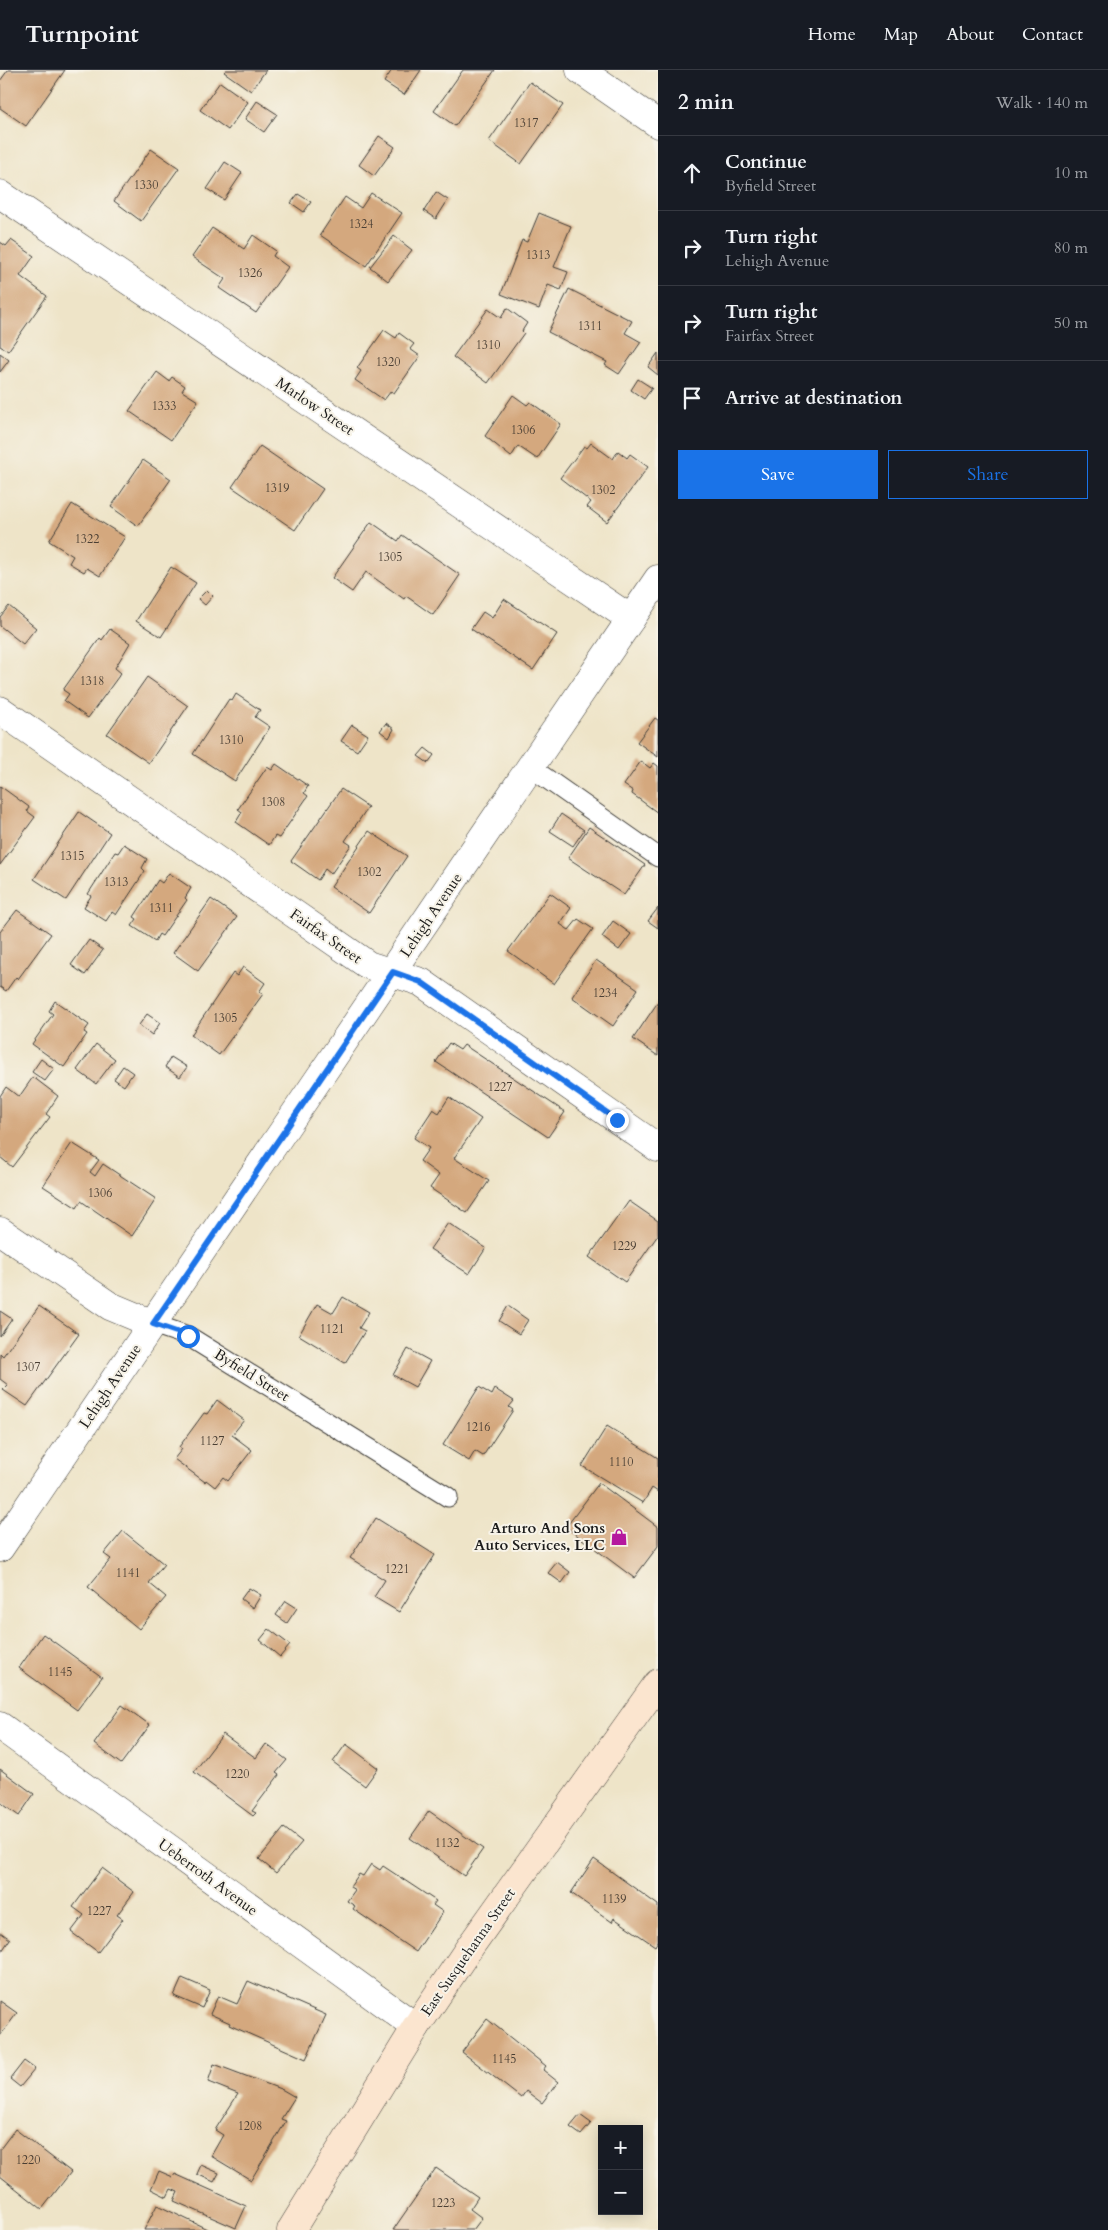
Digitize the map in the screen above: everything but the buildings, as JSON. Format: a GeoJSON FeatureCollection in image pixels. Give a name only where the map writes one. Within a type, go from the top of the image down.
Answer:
{"type":"FeatureCollection","features":[{"type":"Feature","properties":{"kind":"main road","name":"East Susquehanna Street"},"geometry":{"type":"LineString","coordinates":[[291,2230],[416,2027],[467,1951],[658,1683]]}},
{"type":"Feature","properties":{"kind":"street"},"geometry":{"type":"LineString","coordinates":[[580,70],[658,124]]}},
{"type":"Feature","properties":{"kind":"street","name":"Marlow Street"},"geometry":{"type":"LineString","coordinates":[[0,194],[631,619]]}},
{"type":"Feature","properties":{"kind":"street","name":"Lehigh Avenue"},"geometry":{"type":"LineString","coordinates":[[0,1548],[393,972],[658,579]]}},
{"type":"Feature","properties":{"kind":"street","name":"Fairfax Street"},"geometry":{"type":"LineString","coordinates":[[0,710],[368,965],[421,982],[658,1148]]}},
{"type":"Feature","properties":{"kind":"street","name":"Byfield Street"},"geometry":{"type":"LineString","coordinates":[[0,1231],[110,1306],[153,1324]]}},
{"type":"Feature","properties":{"kind":"street","name":"Ueberroth Avenue"},"geometry":{"type":"LineString","coordinates":[[0,1726],[416,2027]]}},
{"type":"Feature","properties":{"kind":"lane"},"geometry":{"type":"LineString","coordinates":[[530,767],[658,857]]}},
{"type":"Feature","properties":{"kind":"lane","name":"Byfield Street"},"geometry":{"type":"LineString","coordinates":[[153,1324],[188,1336],[448,1497]]}},
{"type":"Feature","properties":{"kind":"place","name":"Arturo And Sons Auto Services, LLC"},"geometry":{"type":"Point","coordinates":[619,1537]}},
{"type":"Feature","properties":{"kind":"route"},"geometry":{"type":"LineString","coordinates":[[188,1336],[153,1324],[393,972],[421,982],[617,1120]]}}]}
